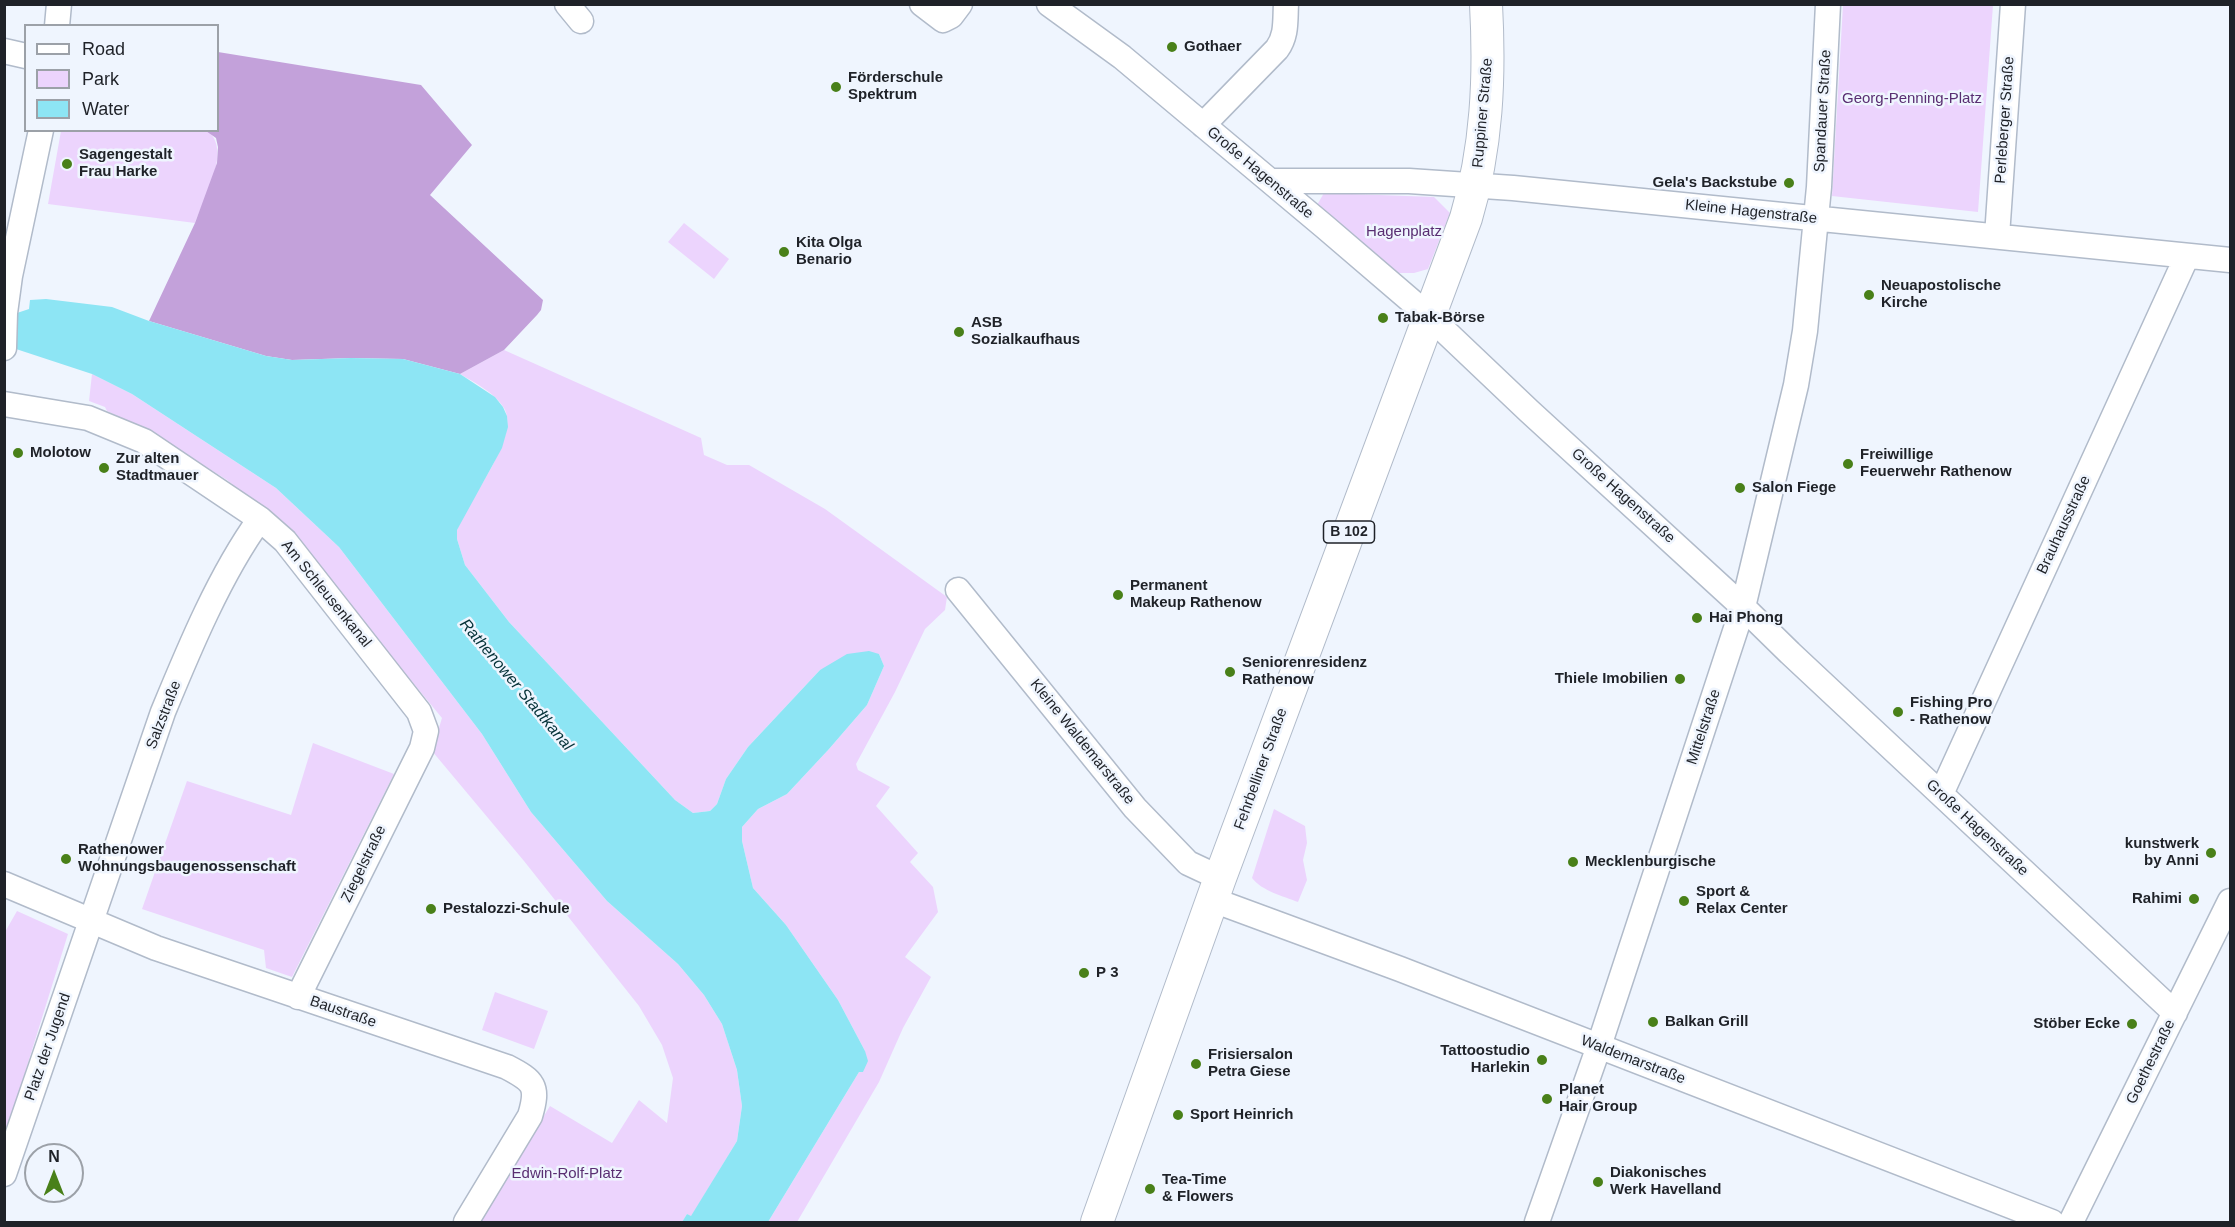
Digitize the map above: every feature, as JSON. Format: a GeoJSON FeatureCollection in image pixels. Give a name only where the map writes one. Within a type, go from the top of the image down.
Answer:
{"type":"FeatureCollection","features":[{"type":"Feature","properties":{"kind":"main road","name":"Ruppiner Straße"},"geometry":{"type":"LineString","coordinates":[[1476,186],[1489,68],[1486,4]]}},
{"type":"Feature","properties":{"kind":"main road","name":"B 102"},"geometry":{"type":"LineString","coordinates":[[1430,317],[1476,186]]}},
{"type":"Feature","properties":{"kind":"main road","name":"Fehrbelliner Straße"},"geometry":{"type":"LineString","coordinates":[[1097,1222],[1216,889],[1430,317]]}},
{"type":"Feature","properties":{"kind":"street"},"geometry":{"type":"LineString","coordinates":[[57,24],[59,4]]}},
{"type":"Feature","properties":{"kind":"street"},"geometry":{"type":"LineString","coordinates":[[922,4],[943,20],[951,16],[960,4]]}},
{"type":"Feature","properties":{"kind":"street","name":"Große Hagenstraße"},"geometry":{"type":"LineString","coordinates":[[1049,4],[1122,57],[1430,317],[1529,411],[1743,606],[1790,653],[2175,1013]]}},
{"type":"Feature","properties":{"kind":"street"},"geometry":{"type":"LineString","coordinates":[[1203,125],[1283,41],[1286,4]]}},
{"type":"Feature","properties":{"kind":"street","name":"Spandauer Straße"},"geometry":{"type":"LineString","coordinates":[[1816,218],[1828,4]]}},
{"type":"Feature","properties":{"kind":"street","name":"Perleberger Straße"},"geometry":{"type":"LineString","coordinates":[[1997,236],[2013,4]]}},
{"type":"Feature","properties":{"kind":"street"},"geometry":{"type":"LineString","coordinates":[[4,51],[24,56]]}},
{"type":"Feature","properties":{"kind":"street"},"geometry":{"type":"LineString","coordinates":[[5,348],[7,275],[41,132]]}},
{"type":"Feature","properties":{"kind":"street","name":"Kleine Hagenstraße"},"geometry":{"type":"LineString","coordinates":[[1271,181],[1409,181],[1476,186],[2230,260]]}},
{"type":"Feature","properties":{"kind":"street","name":"Mittelstraße"},"geometry":{"type":"LineString","coordinates":[[1537,1222],[1599,1046],[1743,606],[1796,385],[1805,331],[1816,218]]}},
{"type":"Feature","properties":{"kind":"street","name":"Brauhausstraße"},"geometry":{"type":"LineString","coordinates":[[1941,794],[2187,256]]}},
{"type":"Feature","properties":{"kind":"street","name":"Am Schleusenkanal"},"geometry":{"type":"LineString","coordinates":[[4,404],[88,418],[144,441],[260,519],[285,541],[321,586],[419,712],[426,730]]}},
{"type":"Feature","properties":{"kind":"street","name":"Salzstraße"},"geometry":{"type":"LineString","coordinates":[[91,921],[160,722],[183,665],[236,554],[260,519]]}},
{"type":"Feature","properties":{"kind":"street","name":"Kleine Waldemarstraße"},"geometry":{"type":"LineString","coordinates":[[957,590],[1136,808],[1216,889]]}},
{"type":"Feature","properties":{"kind":"street","name":"Ziegelstraße"},"geometry":{"type":"LineString","coordinates":[[298,997],[422,748],[426,730]]}},
{"type":"Feature","properties":{"kind":"street","name":"Baustraße"},"geometry":{"type":"LineString","coordinates":[[4,884],[156,948],[507,1067],[525,1076],[533,1087],[536,1097],[530,1116],[466,1222]]}},
{"type":"Feature","properties":{"kind":"street","name":"Waldemarstraße"},"geometry":{"type":"LineString","coordinates":[[1216,889],[1311,935],[2052,1222]]}},
{"type":"Feature","properties":{"kind":"street","name":"Goethestraße"},"geometry":{"type":"LineString","coordinates":[[2071,1222],[2230,901]]}},
{"type":"Feature","properties":{"kind":"street","name":"Platz der Jugend"},"geometry":{"type":"LineString","coordinates":[[4,1174],[91,921]]}},
{"type":"Feature","properties":{"kind":"green space","name":"Georg-Penning-Platz"},"geometry":{"type":"Polygon","coordinates":[[[1843,5],[1993,5],[1978,212],[1832,196],[1843,5]]]}},
{"type":"Feature","properties":{"kind":"green space"},"geometry":{"type":"Polygon","coordinates":[[[61,132],[209,132],[215,141],[217,163],[214,176],[195,223],[48,204],[61,132]]]}},
{"type":"Feature","properties":{"kind":"green space","name":"Hagenplatz"},"geometry":{"type":"Polygon","coordinates":[[[1324,193],[1434,197],[1450,213],[1428,269],[1414,273],[1397,273],[1317,205],[1324,193]]]}},
{"type":"Feature","properties":{"kind":"green space"},"geometry":{"type":"Polygon","coordinates":[[[684,223],[729,259],[714,279],[668,242],[684,223]]]}},
{"type":"Feature","properties":{"kind":"green space"},"geometry":{"type":"Polygon","coordinates":[[[504,350],[701,438],[704,455],[727,465],[749,465],[825,509],[947,597],[945,610],[925,629],[895,692],[856,764],[858,770],[890,787],[876,806],[918,853],[910,862],[933,887],[938,912],[905,957],[931,977],[903,1028],[879,1082],[797,1222],[768,1222],[859,1072],[863,1072],[865,1051],[838,1000],[786,925],[753,888],[742,841],[742,827],[758,809],[787,794],[829,749],[867,705],[884,666],[879,654],[820,670],[748,747],[726,779],[717,804],[710,811],[693,813],[675,800],[509,622],[465,565],[457,539],[457,530],[499,452],[507,420],[504,408],[495,397],[460,374],[504,350]]]}},
{"type":"Feature","properties":{"kind":"green space","name":"Edwin-Rolf-Platz"},"geometry":{"type":"Polygon","coordinates":[[[92,374],[132,394],[276,488],[339,547],[482,734],[531,812],[607,901],[678,964],[704,995],[722,1024],[737,1070],[742,1106],[737,1141],[691,1217],[687,1214],[682,1222],[479,1222],[550,1106],[612,1143],[639,1100],[667,1123],[673,1078],[662,1045],[639,1006],[524,861],[432,751],[442,718],[285,528],[227,480],[150,432],[107,411],[105,407],[89,401],[92,374]]]}},
{"type":"Feature","properties":{"kind":"green space"},"geometry":{"type":"Polygon","coordinates":[[[313,743],[394,774],[292,977],[266,968],[264,950],[142,909],[187,781],[291,815],[313,743]]]}},
{"type":"Feature","properties":{"kind":"green space"},"geometry":{"type":"Polygon","coordinates":[[[1274,809],[1305,826],[1307,843],[1303,860],[1307,880],[1298,902],[1267,890],[1252,878],[1274,809]]]}},
{"type":"Feature","properties":{"kind":"green space"},"geometry":{"type":"Polygon","coordinates":[[[17,911],[68,934],[5,1137],[5,932],[17,911]]]}},
{"type":"Feature","properties":{"kind":"green space"},"geometry":{"type":"Polygon","coordinates":[[[495,992],[548,1011],[534,1049],[482,1030],[495,992]]]}},
{"type":"Feature","properties":{"kind":"shaded area"},"geometry":{"type":"Polygon","coordinates":[[[219,52],[421,85],[472,145],[430,195],[543,300],[541,310],[504,350],[460,374],[403,359],[292,360],[266,356],[149,321],[195,223],[217,163],[216,138],[207,132],[219,132],[219,52]]]}},
{"type":"Feature","properties":{"kind":"water","name":"Rathenower Stadtkanal"},"geometry":{"type":"Polygon","coordinates":[[[46,299],[112,307],[149,321],[266,356],[292,360],[403,359],[460,374],[495,397],[507,416],[508,427],[502,448],[457,530],[457,539],[465,565],[509,622],[675,800],[693,813],[710,811],[717,804],[726,779],[748,747],[820,670],[847,654],[869,651],[879,654],[884,666],[867,705],[787,794],[758,809],[742,827],[742,841],[753,888],[786,925],[838,1000],[868,1061],[863,1072],[859,1072],[768,1222],[682,1222],[687,1214],[691,1216],[737,1141],[742,1106],[737,1070],[722,1024],[704,995],[678,964],[607,901],[531,812],[482,734],[339,547],[276,488],[132,394],[92,374],[13,348],[14,314],[29,309],[30,300],[46,299]]]}},
{"type":"Feature","properties":{"kind":"place","name":"Gothaer"},"geometry":{"type":"Point","coordinates":[1172,47]}},
{"type":"Feature","properties":{"kind":"place","name":"Förderschule Spektrum"},"geometry":{"type":"Point","coordinates":[836,87]}},
{"type":"Feature","properties":{"kind":"place","name":"Sagengestalt Frau Harke"},"geometry":{"type":"Point","coordinates":[67,164]}},
{"type":"Feature","properties":{"kind":"place","name":"Gela's Backstube"},"geometry":{"type":"Point","coordinates":[1789,183]}},
{"type":"Feature","properties":{"kind":"place","name":"Kita Olga Benario"},"geometry":{"type":"Point","coordinates":[784,252]}},
{"type":"Feature","properties":{"kind":"place","name":"Neuapostolische Kirche"},"geometry":{"type":"Point","coordinates":[1869,295]}},
{"type":"Feature","properties":{"kind":"place","name":"Tabak-Börse"},"geometry":{"type":"Point","coordinates":[1383,318]}},
{"type":"Feature","properties":{"kind":"place","name":"ASB Sozialkaufhaus"},"geometry":{"type":"Point","coordinates":[959,332]}},
{"type":"Feature","properties":{"kind":"place","name":"Molotow"},"geometry":{"type":"Point","coordinates":[18,453]}},
{"type":"Feature","properties":{"kind":"place","name":"Freiwillige Feuerwehr Rathenow"},"geometry":{"type":"Point","coordinates":[1848,464]}},
{"type":"Feature","properties":{"kind":"place","name":"Zur alten Stadtmauer"},"geometry":{"type":"Point","coordinates":[104,468]}},
{"type":"Feature","properties":{"kind":"place","name":"Salon Fiege"},"geometry":{"type":"Point","coordinates":[1740,488]}},
{"type":"Feature","properties":{"kind":"place","name":"Permanent Makeup Rathenow"},"geometry":{"type":"Point","coordinates":[1118,595]}},
{"type":"Feature","properties":{"kind":"place","name":"Hai Phong"},"geometry":{"type":"Point","coordinates":[1697,618]}},
{"type":"Feature","properties":{"kind":"place","name":"Seniorenresidenz Rathenow"},"geometry":{"type":"Point","coordinates":[1230,672]}},
{"type":"Feature","properties":{"kind":"place","name":"Thiele Imobilien"},"geometry":{"type":"Point","coordinates":[1680,679]}},
{"type":"Feature","properties":{"kind":"place","name":"Fishing Pro - Rathenow"},"geometry":{"type":"Point","coordinates":[1898,712]}},
{"type":"Feature","properties":{"kind":"place","name":"kunstwerk by Anni"},"geometry":{"type":"Point","coordinates":[2211,853]}},
{"type":"Feature","properties":{"kind":"place","name":"Rathenower Wohnungsbaugenossenschaft"},"geometry":{"type":"Point","coordinates":[66,859]}},
{"type":"Feature","properties":{"kind":"place","name":"Mecklenburgische"},"geometry":{"type":"Point","coordinates":[1573,862]}},
{"type":"Feature","properties":{"kind":"place","name":"Rahimi"},"geometry":{"type":"Point","coordinates":[2194,899]}},
{"type":"Feature","properties":{"kind":"place","name":"Sport & Relax Center"},"geometry":{"type":"Point","coordinates":[1684,901]}},
{"type":"Feature","properties":{"kind":"place","name":"Pestalozzi-Schule"},"geometry":{"type":"Point","coordinates":[431,909]}},
{"type":"Feature","properties":{"kind":"place","name":"P 3"},"geometry":{"type":"Point","coordinates":[1084,973]}},
{"type":"Feature","properties":{"kind":"place","name":"Balkan Grill"},"geometry":{"type":"Point","coordinates":[1653,1022]}},
{"type":"Feature","properties":{"kind":"place","name":"Stöber Ecke"},"geometry":{"type":"Point","coordinates":[2132,1024]}},
{"type":"Feature","properties":{"kind":"place","name":"Tattoostudio Harlekin"},"geometry":{"type":"Point","coordinates":[1542,1060]}},
{"type":"Feature","properties":{"kind":"place","name":"Frisiersalon Petra Giese"},"geometry":{"type":"Point","coordinates":[1196,1064]}},
{"type":"Feature","properties":{"kind":"place","name":"Planet Hair Group"},"geometry":{"type":"Point","coordinates":[1547,1099]}},
{"type":"Feature","properties":{"kind":"place","name":"Sport Heinrich"},"geometry":{"type":"Point","coordinates":[1178,1115]}},
{"type":"Feature","properties":{"kind":"place","name":"Diakonisches Werk Havelland"},"geometry":{"type":"Point","coordinates":[1598,1182]}},
{"type":"Feature","properties":{"kind":"place","name":"Tea-Time & Flowers"},"geometry":{"type":"Point","coordinates":[1150,1189]}}]}
